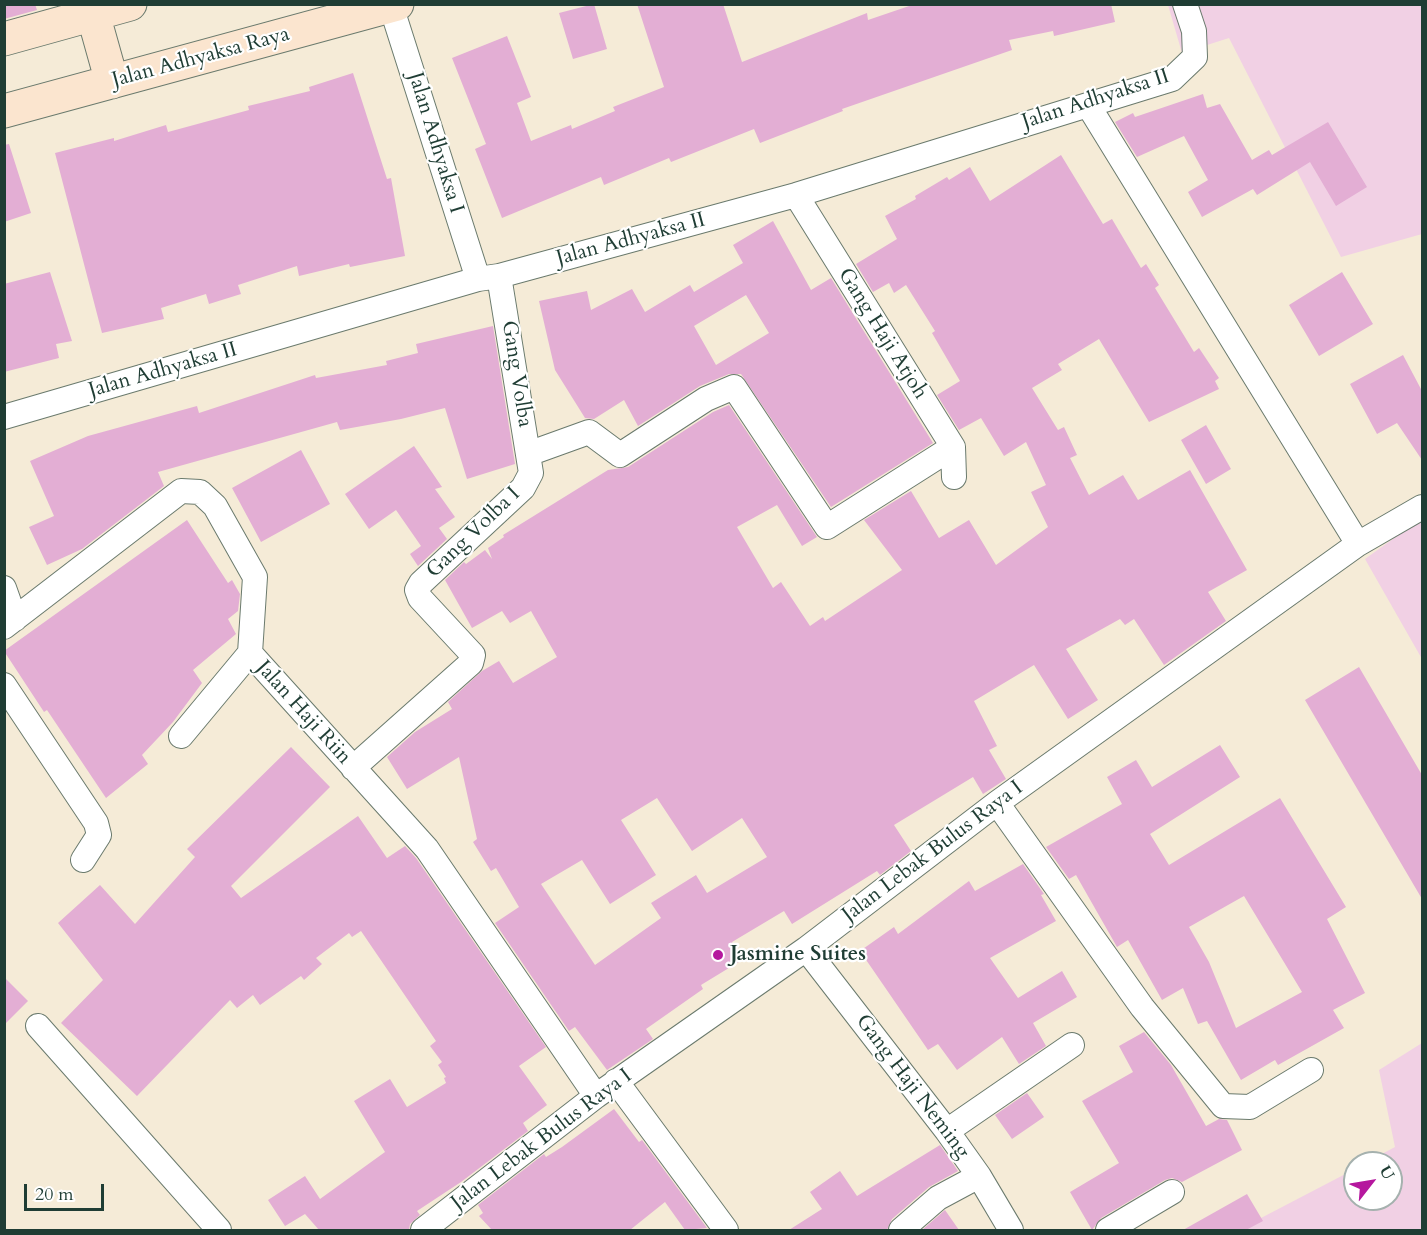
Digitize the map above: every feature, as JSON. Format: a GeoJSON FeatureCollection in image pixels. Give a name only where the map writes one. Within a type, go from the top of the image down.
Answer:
{"type":"FeatureCollection","features":[{"type":"Feature","properties":{"kind":"main road"},"geometry":{"type":"LineString","coordinates":[[4,39],[130,4]]}},
{"type":"Feature","properties":{"kind":"main road","name":"Jalan Adhyaksa Raya"},"geometry":{"type":"LineString","coordinates":[[4,111],[394,5]]}},
{"type":"Feature","properties":{"kind":"main road"},"geometry":{"type":"LineString","coordinates":[[93,14],[112,82]]}},
{"type":"Feature","properties":{"kind":"street","name":"Jalan Adhyaksa II"},"geometry":{"type":"LineString","coordinates":[[4,417],[488,277],[796,195],[1172,79],[1195,57],[1194,31],[1185,4]]}},
{"type":"Feature","properties":{"kind":"street","name":"Jalan Adhyaksa I"},"geometry":{"type":"LineString","coordinates":[[394,5],[488,277]]}},
{"type":"Feature","properties":{"kind":"street"},"geometry":{"type":"LineString","coordinates":[[1088,105],[1358,544]]}},
{"type":"Feature","properties":{"kind":"street","name":"Gang Haji Atjoh"},"geometry":{"type":"LineString","coordinates":[[796,195],[954,447]]}},
{"type":"Feature","properties":{"kind":"street","name":"Gang Volba"},"geometry":{"type":"LineString","coordinates":[[488,277],[529,464]]}},
{"type":"Feature","properties":{"kind":"street"},"geometry":{"type":"LineString","coordinates":[[529,464],[589,432],[620,455],[706,399],[734,387],[827,527],[954,447]]}},
{"type":"Feature","properties":{"kind":"street"},"geometry":{"type":"LineString","coordinates":[[954,447],[954,477]]}},
{"type":"Feature","properties":{"kind":"street","name":"Gang Volba I"},"geometry":{"type":"LineString","coordinates":[[353,768],[471,663],[473,655],[420,598],[417,590],[421,583],[523,488],[529,464]]}},
{"type":"Feature","properties":{"kind":"street","name":"Jalan Haji Riin"},"geometry":{"type":"LineString","coordinates":[[4,588],[10,623],[181,491],[200,492],[215,506],[255,577],[250,653],[427,849],[596,1096]]}},
{"type":"Feature","properties":{"kind":"street","name":"Jalan Lebak Bulus Raya I"},"geometry":{"type":"LineString","coordinates":[[423,1230],[616,1081],[806,949],[997,802],[1358,544],[1422,507]]}},
{"type":"Feature","properties":{"kind":"street"},"geometry":{"type":"LineString","coordinates":[[181,736],[250,653]]}},
{"type":"Feature","properties":{"kind":"street"},"geometry":{"type":"LineString","coordinates":[[4,685],[96,823],[99,835],[83,860]]}},
{"type":"Feature","properties":{"kind":"street"},"geometry":{"type":"LineString","coordinates":[[997,802],[1142,1007],[1223,1106],[1250,1107],[1311,1070]]}},
{"type":"Feature","properties":{"kind":"street","name":"Gang Haji Neming"},"geometry":{"type":"LineString","coordinates":[[806,949],[947,1131],[979,1176],[1011,1230]]}},
{"type":"Feature","properties":{"kind":"street"},"geometry":{"type":"LineString","coordinates":[[38,1026],[219,1230]]}},
{"type":"Feature","properties":{"kind":"street"},"geometry":{"type":"LineString","coordinates":[[947,1131],[1072,1045]]}},
{"type":"Feature","properties":{"kind":"street"},"geometry":{"type":"LineString","coordinates":[[616,1081],[726,1230]]}},
{"type":"Feature","properties":{"kind":"street"},"geometry":{"type":"LineString","coordinates":[[901,1230],[938,1198],[979,1176]]}},
{"type":"Feature","properties":{"kind":"street"},"geometry":{"type":"LineString","coordinates":[[1108,1230],[1172,1192]]}},
{"type":"Feature","properties":{"kind":"shaded area"},"geometry":{"type":"Polygon","coordinates":[[[1168,5],[1422,5],[1422,234],[1341,257],[1229,38],[1182,53],[1168,5]]]}},
{"type":"Feature","properties":{"kind":"shaded area"},"geometry":{"type":"Polygon","coordinates":[[[1422,518],[1422,659],[1365,559],[1422,518]]]}},
{"type":"Feature","properties":{"kind":"shaded area"},"geometry":{"type":"Polygon","coordinates":[[[1422,1043],[1422,1230],[1238,1230],[1343,1175],[1343,1211],[1403,1211],[1403,1151],[1388,1151],[1395,1147],[1379,1070],[1422,1043]]]}},
{"type":"Feature","properties":{"kind":"building"},"geometry":{"type":"Polygon","coordinates":[[[4,4],[35,4],[37,10],[4,19],[4,4]]]}},
{"type":"Feature","properties":{"kind":"building"},"geometry":{"type":"Polygon","coordinates":[[[594,4],[607,49],[573,59],[559,13],[594,4]]]}},
{"type":"Feature","properties":{"kind":"building"},"geometry":{"type":"Polygon","coordinates":[[[637,4],[723,4],[742,62],[867,13],[868,20],[915,4],[1111,4],[1115,22],[1054,36],[1053,31],[1009,40],[1012,50],[842,109],[843,111],[760,143],[754,129],[671,162],[669,158],[604,185],[601,177],[502,218],[475,149],[486,144],[452,58],[507,36],[531,97],[517,103],[531,141],[571,125],[572,129],[615,111],[613,107],[664,87],[637,4]]]}},
{"type":"Feature","properties":{"kind":"building"},"geometry":{"type":"Polygon","coordinates":[[[353,73],[387,179],[391,178],[405,256],[350,267],[349,264],[299,276],[297,266],[238,285],[241,294],[209,304],[206,294],[161,308],[164,319],[102,333],[55,153],[114,138],[114,141],[166,125],[168,132],[249,110],[248,106],[310,91],[309,87],[353,73]]]}},
{"type":"Feature","properties":{"kind":"building"},"geometry":{"type":"Polygon","coordinates":[[[1203,94],[1207,108],[1220,104],[1252,160],[1269,150],[1272,155],[1328,122],[1367,187],[1336,206],[1310,162],[1257,195],[1253,189],[1202,217],[1188,192],[1208,180],[1184,136],[1137,157],[1115,122],[1133,113],[1135,117],[1203,94]]]}},
{"type":"Feature","properties":{"kind":"building"},"geometry":{"type":"Polygon","coordinates":[[[9,144],[31,213],[4,222],[4,145],[9,144]]]}},
{"type":"Feature","properties":{"kind":"building"},"geometry":{"type":"Polygon","coordinates":[[[1061,155],[1103,224],[1112,219],[1141,268],[1146,264],[1159,285],[1155,288],[1194,352],[1199,348],[1219,378],[1215,381],[1219,389],[1149,422],[1099,339],[1058,364],[1062,370],[1032,388],[1058,430],[1064,427],[1077,455],[1070,458],[1089,495],[1123,475],[1138,500],[1190,470],[1247,570],[1208,592],[1226,621],[1164,665],[1134,619],[1125,625],[1120,619],[1066,649],[1098,700],[1068,719],[1034,665],[974,701],[997,746],[989,750],[1006,779],[983,794],[973,777],[894,825],[911,851],[880,875],[877,871],[792,924],[784,911],[732,942],[742,960],[701,985],[703,989],[646,1029],[653,1039],[607,1070],[575,1027],[569,1031],[495,923],[519,907],[496,868],[491,871],[473,842],[477,839],[459,757],[407,789],[387,757],[415,732],[452,709],[448,702],[482,671],[499,661],[513,683],[557,657],[531,611],[510,623],[502,611],[472,628],[445,580],[464,562],[466,564],[485,550],[492,559],[488,548],[504,537],[503,535],[608,470],[628,467],[713,412],[729,405],[817,537],[802,546],[777,505],[737,527],[773,588],[781,582],[810,626],[823,617],[825,621],[902,570],[864,520],[911,491],[939,538],[969,520],[996,565],[1048,527],[1031,492],[1046,485],[1026,442],[1004,456],[981,418],[959,430],[937,395],[960,381],[932,333],[935,331],[906,285],[894,293],[889,283],[873,292],[856,264],[897,239],[885,216],[916,199],[915,196],[947,177],[949,180],[970,167],[990,201],[1061,155]],[[657,798],[621,820],[656,875],[610,904],[582,860],[541,884],[595,965],[661,918],[651,903],[696,875],[707,893],[767,857],[742,818],[692,851],[657,798]]]}},
{"type":"Feature","properties":{"kind":"building"},"geometry":{"type":"Polygon","coordinates":[[[773,221],[811,290],[831,278],[933,443],[831,507],[741,374],[729,374],[700,386],[638,426],[624,400],[594,419],[585,418],[555,370],[539,301],[587,291],[591,310],[632,289],[645,312],[690,285],[694,292],[743,263],[733,245],[773,221]],[[746,295],[694,326],[716,365],[769,333],[746,295]]]}},
{"type":"Feature","properties":{"kind":"building"},"geometry":{"type":"Polygon","coordinates":[[[50,272],[72,341],[56,344],[59,358],[4,372],[4,284],[50,272]]]}},
{"type":"Feature","properties":{"kind":"building"},"geometry":{"type":"Polygon","coordinates":[[[1342,272],[1373,324],[1319,356],[1289,305],[1342,272]]]}},
{"type":"Feature","properties":{"kind":"building"},"geometry":{"type":"Polygon","coordinates":[[[493,326],[515,464],[467,479],[445,408],[340,430],[337,422],[158,472],[164,486],[82,549],[47,565],[29,527],[54,516],[30,461],[88,436],[197,406],[199,413],[315,375],[316,378],[387,365],[386,361],[418,353],[416,344],[493,326]]]}},
{"type":"Feature","properties":{"kind":"building"},"geometry":{"type":"Polygon","coordinates":[[[1403,355],[1422,391],[1422,460],[1397,423],[1377,434],[1350,384],[1403,355]]]}},
{"type":"Feature","properties":{"kind":"building"},"geometry":{"type":"Polygon","coordinates":[[[1206,425],[1231,469],[1206,484],[1181,440],[1206,425]]]}},
{"type":"Feature","properties":{"kind":"building"},"geometry":{"type":"Polygon","coordinates":[[[414,446],[442,487],[435,489],[455,517],[439,528],[447,539],[418,566],[410,554],[421,546],[396,510],[369,529],[345,494],[414,446]]]}},
{"type":"Feature","properties":{"kind":"building"},"geometry":{"type":"Polygon","coordinates":[[[301,450],[330,504],[261,542],[232,488],[301,450]]]}},
{"type":"Feature","properties":{"kind":"building"},"geometry":{"type":"Polygon","coordinates":[[[187,520],[228,583],[232,580],[240,594],[238,611],[228,619],[236,634],[193,670],[202,683],[173,722],[142,755],[148,764],[106,798],[47,710],[44,712],[4,651],[187,520]]]}},
{"type":"Feature","properties":{"kind":"building"},"geometry":{"type":"Polygon","coordinates":[[[1359,667],[1422,775],[1422,899],[1305,700],[1359,667]]]}},
{"type":"Feature","properties":{"kind":"building"},"geometry":{"type":"Polygon","coordinates":[[[1220,745],[1240,777],[1150,834],[1169,865],[1280,798],[1346,907],[1327,919],[1365,993],[1333,1010],[1344,1028],[1278,1065],[1275,1060],[1241,1080],[1207,1021],[1198,1024],[1183,988],[1162,1000],[1128,940],[1117,947],[1076,875],[1069,879],[1046,847],[1122,804],[1107,777],[1136,760],[1152,787],[1220,745]],[[1244,896],[1189,927],[1209,962],[1236,1028],[1302,992],[1244,896]]]}},
{"type":"Feature","properties":{"kind":"building"},"geometry":{"type":"Polygon","coordinates":[[[291,747],[330,787],[231,886],[241,898],[358,816],[387,858],[405,846],[416,858],[546,1047],[519,1066],[547,1105],[523,1123],[528,1131],[461,1182],[417,1211],[420,1215],[410,1224],[409,1230],[319,1230],[305,1214],[285,1226],[268,1200],[305,1176],[320,1199],[385,1152],[354,1101],[390,1079],[407,1107],[446,1083],[444,1078],[446,1077],[438,1065],[442,1062],[430,1046],[436,1041],[361,931],[352,937],[349,933],[316,958],[322,964],[304,980],[301,976],[260,1005],[253,995],[237,1008],[230,1000],[137,1096],[61,1023],[103,980],[58,923],[100,885],[135,924],[195,857],[187,849],[291,747]]]}},
{"type":"Feature","properties":{"kind":"building"},"geometry":{"type":"Polygon","coordinates":[[[1023,864],[1044,894],[1041,895],[1056,921],[990,958],[1018,998],[1062,971],[1077,997],[1033,1023],[1046,1046],[1019,1064],[1002,1037],[957,1070],[938,1044],[928,1050],[860,951],[894,927],[898,934],[969,881],[975,891],[1023,864]]]}},
{"type":"Feature","properties":{"kind":"building"},"geometry":{"type":"Polygon","coordinates":[[[4,977],[28,1001],[4,1025],[4,977]]]}},
{"type":"Feature","properties":{"kind":"building"},"geometry":{"type":"Polygon","coordinates":[[[1144,1032],[1171,1065],[1206,1126],[1219,1119],[1227,1120],[1242,1150],[1182,1182],[1172,1178],[1165,1180],[1101,1218],[1092,1230],[1070,1192],[1119,1163],[1082,1101],[1133,1072],[1119,1046],[1144,1032]]]}},
{"type":"Feature","properties":{"kind":"building"},"geometry":{"type":"Polygon","coordinates":[[[1027,1093],[1044,1117],[1012,1139],[995,1115],[1027,1093]]]}},
{"type":"Feature","properties":{"kind":"building"},"geometry":{"type":"Polygon","coordinates":[[[614,1109],[639,1142],[642,1140],[707,1228],[685,1230],[665,1202],[630,1230],[492,1230],[479,1216],[483,1213],[478,1205],[544,1154],[546,1157],[562,1147],[614,1109]]]}},
{"type":"Feature","properties":{"kind":"building"},"geometry":{"type":"Polygon","coordinates":[[[940,1145],[958,1171],[929,1187],[892,1219],[887,1230],[789,1230],[822,1209],[810,1192],[840,1171],[857,1196],[940,1145]]]}},
{"type":"Feature","properties":{"kind":"building"},"geometry":{"type":"Polygon","coordinates":[[[1247,1194],[1263,1221],[1246,1230],[1183,1230],[1247,1194]]]}},
{"type":"Feature","properties":{"kind":"building"},"geometry":{"type":"Polygon","coordinates":[[[945,1210],[959,1230],[922,1230],[945,1210]]]}},
{"type":"Feature","properties":{"kind":"place","name":"Jasmine Suites"},"geometry":{"type":"Point","coordinates":[718,955]}}]}
